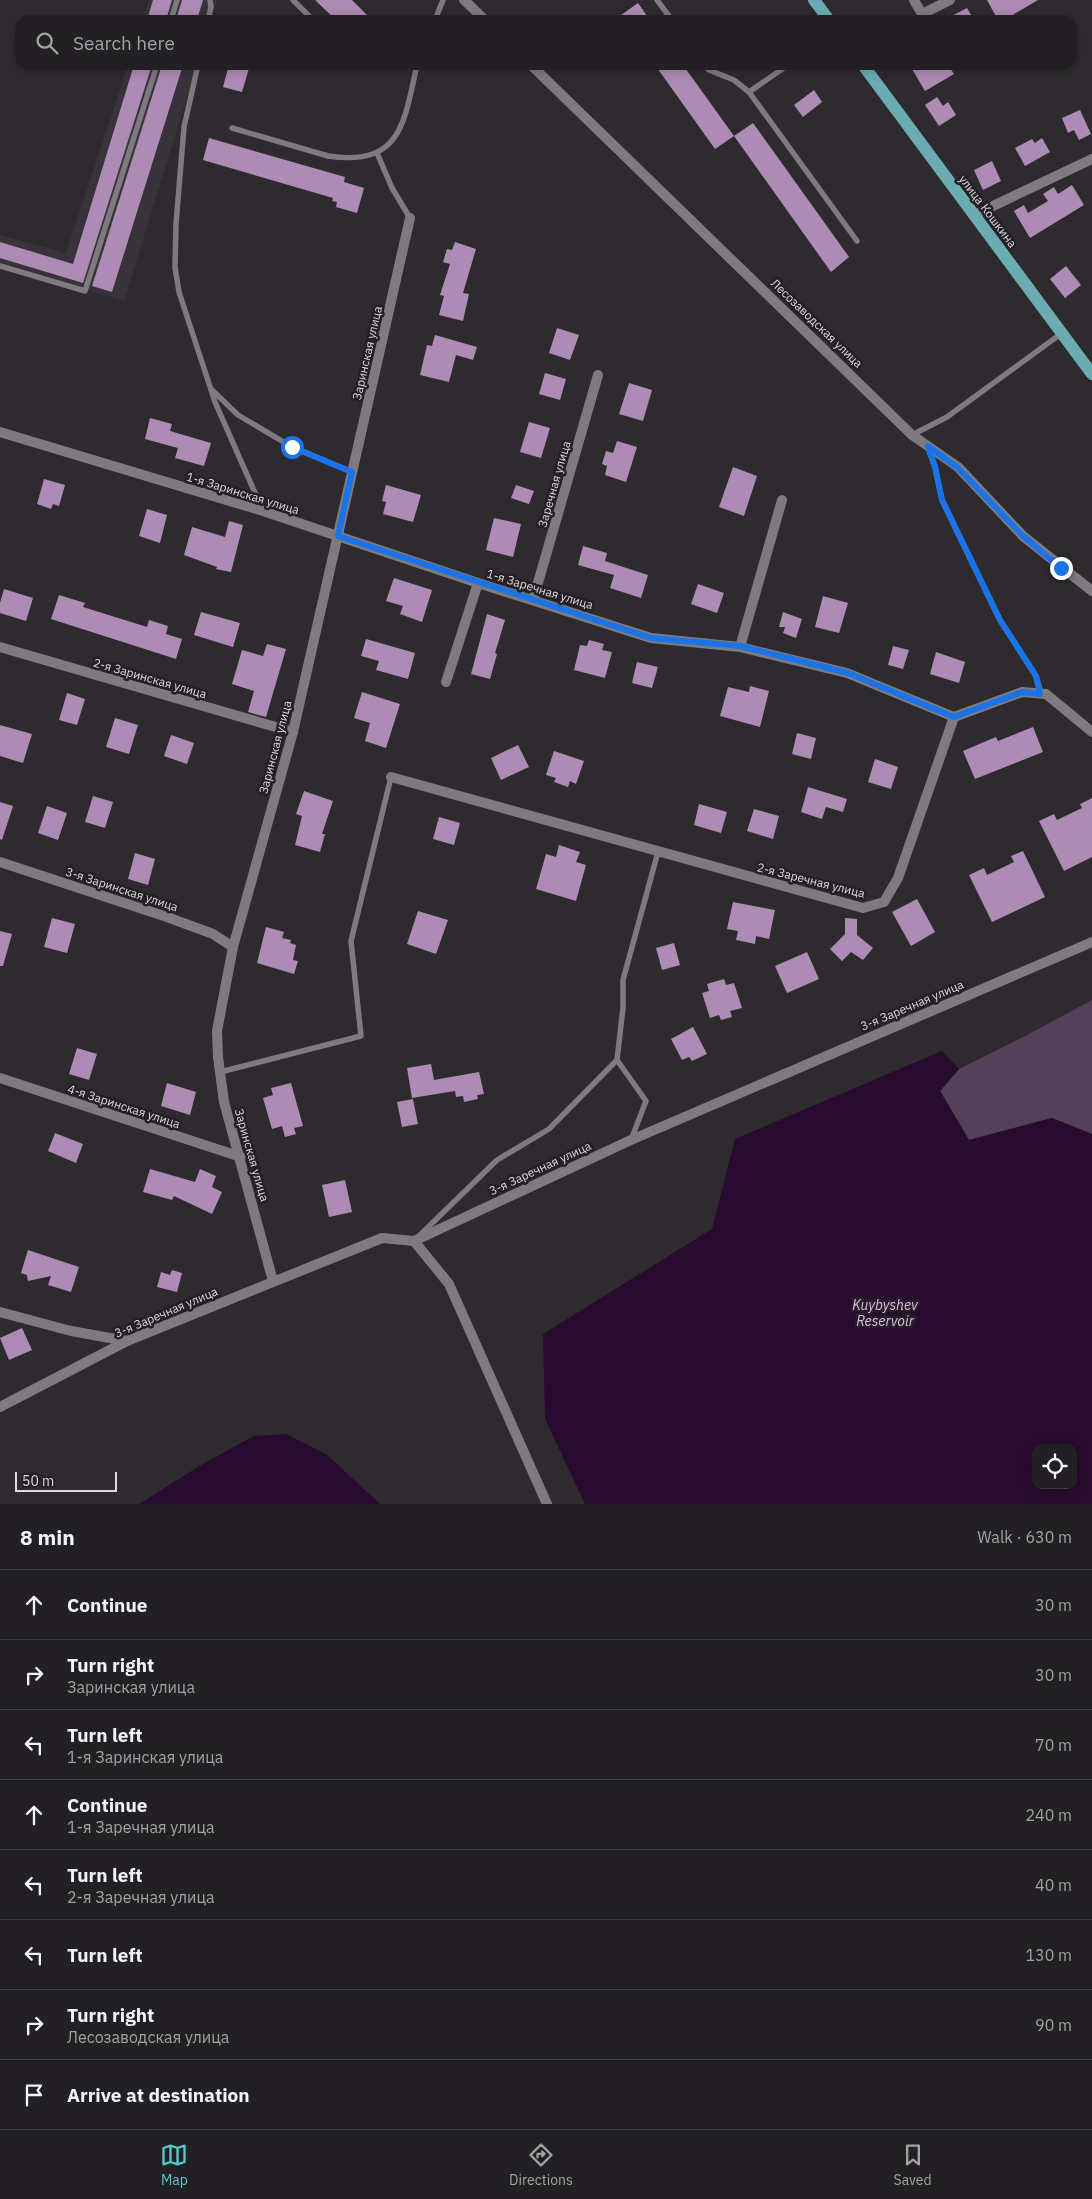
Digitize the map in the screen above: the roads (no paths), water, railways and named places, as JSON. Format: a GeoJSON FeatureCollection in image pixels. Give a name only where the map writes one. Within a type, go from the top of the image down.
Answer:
{"type":"FeatureCollection","features":[{"type":"Feature","properties":{"kind":"main road"},"geometry":{"type":"LineString","coordinates":[[814,0],[825,15]]}},
{"type":"Feature","properties":{"kind":"main road","name":"улица Кошкина"},"geometry":{"type":"LineString","coordinates":[[867,70],[1092,374]]}},
{"type":"Feature","properties":{"kind":"street"},"geometry":{"type":"LineString","coordinates":[[464,0],[480,15]]}},
{"type":"Feature","properties":{"kind":"street"},"geometry":{"type":"LineString","coordinates":[[914,0],[922,14],[950,0]]}},
{"type":"Feature","properties":{"kind":"street","name":"Лесозаводская улица"},"geometry":{"type":"LineString","coordinates":[[536,70],[912,434],[958,468],[1023,536],[1092,590]]}},
{"type":"Feature","properties":{"kind":"street"},"geometry":{"type":"LineString","coordinates":[[974,215],[1092,159]]}},
{"type":"Feature","properties":{"kind":"street","name":"Заринская улица"},"geometry":{"type":"LineString","coordinates":[[273,1280],[241,1157],[224,1102],[217,1031],[233,946],[293,732],[410,218]]}},
{"type":"Feature","properties":{"kind":"street","name":"Заречная улица"},"geometry":{"type":"LineString","coordinates":[[533,600],[598,375]]}},
{"type":"Feature","properties":{"kind":"street","name":"1-я Заринская улица"},"geometry":{"type":"LineString","coordinates":[[0,432],[263,511],[478,583]]}},
{"type":"Feature","properties":{"kind":"street"},"geometry":{"type":"LineString","coordinates":[[740,646],[782,500]]}},
{"type":"Feature","properties":{"kind":"street","name":"1-я Заречная улица"},"geometry":{"type":"LineString","coordinates":[[446,682],[478,583],[651,638],[740,646],[848,673],[954,717]]}},
{"type":"Feature","properties":{"kind":"street","name":"2-я Заринская улица"},"geometry":{"type":"LineString","coordinates":[[0,648],[293,732]]}},
{"type":"Feature","properties":{"kind":"street"},"geometry":{"type":"LineString","coordinates":[[954,717],[1022,692],[1046,694],[1092,732]]}},
{"type":"Feature","properties":{"kind":"street","name":"2-я Заречная улица"},"geometry":{"type":"LineString","coordinates":[[391,777],[862,908],[884,902],[898,878],[954,717]]}},
{"type":"Feature","properties":{"kind":"street","name":"3-я Заринская улица"},"geometry":{"type":"LineString","coordinates":[[0,862],[167,917],[213,934],[233,946]]}},
{"type":"Feature","properties":{"kind":"street","name":"3-я Заречная улица"},"geometry":{"type":"LineString","coordinates":[[0,1407],[127,1341],[273,1280],[382,1238],[414,1241],[631,1140],[1092,942]]}},
{"type":"Feature","properties":{"kind":"street","name":"4-я Заринская улица"},"geometry":{"type":"LineString","coordinates":[[0,1078],[241,1157]]}},
{"type":"Feature","properties":{"kind":"street"},"geometry":{"type":"LineString","coordinates":[[414,1241],[448,1284],[547,1504]]}},
{"type":"Feature","properties":{"kind":"street"},"geometry":{"type":"LineString","coordinates":[[0,1312],[71,1330],[127,1341]]}},
{"type":"Feature","properties":{"kind":"lane"},"geometry":{"type":"LineString","coordinates":[[172,15],[177,0]]}},
{"type":"Feature","properties":{"kind":"lane"},"geometry":{"type":"LineString","coordinates":[[209,15],[210,0]]}},
{"type":"Feature","properties":{"kind":"lane"},"geometry":{"type":"LineString","coordinates":[[293,0],[308,15]]}},
{"type":"Feature","properties":{"kind":"lane"},"geometry":{"type":"LineString","coordinates":[[437,15],[443,0]]}},
{"type":"Feature","properties":{"kind":"lane"},"geometry":{"type":"LineString","coordinates":[[657,0],[668,15]]}},
{"type":"Feature","properties":{"kind":"lane"},"geometry":{"type":"LineString","coordinates":[[0,266],[85,291],[155,70]]}},
{"type":"Feature","properties":{"kind":"lane"},"geometry":{"type":"LineString","coordinates":[[197,70],[184,127],[176,224],[175,267],[179,292],[211,389],[263,511]]}},
{"type":"Feature","properties":{"kind":"lane"},"geometry":{"type":"LineString","coordinates":[[232,128],[328,156],[343,158],[377,153],[388,147],[397,136],[406,114],[417,70]]}},
{"type":"Feature","properties":{"kind":"lane"},"geometry":{"type":"LineString","coordinates":[[709,70],[734,80],[749,92],[857,241]]}},
{"type":"Feature","properties":{"kind":"lane"},"geometry":{"type":"LineString","coordinates":[[749,92],[781,70]]}},
{"type":"Feature","properties":{"kind":"lane"},"geometry":{"type":"LineString","coordinates":[[377,153],[392,188],[410,218]]}},
{"type":"Feature","properties":{"kind":"lane"},"geometry":{"type":"LineString","coordinates":[[912,434],[947,417],[1062,333]]}},
{"type":"Feature","properties":{"kind":"lane"},"geometry":{"type":"LineString","coordinates":[[211,389],[238,415],[292,447],[352,472]]}},
{"type":"Feature","properties":{"kind":"lane"},"geometry":{"type":"LineString","coordinates":[[928,446],[935,467],[942,500],[1000,620],[1036,676],[1040,694]]}},
{"type":"Feature","properties":{"kind":"lane"},"geometry":{"type":"LineString","coordinates":[[220,1072],[361,1036],[351,941],[391,777]]}},
{"type":"Feature","properties":{"kind":"lane"},"geometry":{"type":"LineString","coordinates":[[414,1241],[497,1160],[549,1129],[617,1060],[623,1008],[623,980],[658,852]]}},
{"type":"Feature","properties":{"kind":"lane"},"geometry":{"type":"LineString","coordinates":[[617,1060],[646,1101],[631,1140]]}},
{"type":"Feature","properties":{"kind":"water","name":"Kuybyshev Reservoir"},"geometry":{"type":"Polygon","coordinates":[[[942,1051],[959,1069],[940,1091],[969,1140],[1052,1118],[1092,1134],[1092,1504],[585,1504],[545,1419],[543,1334],[712,1229],[735,1139],[942,1051]]]}},
{"type":"Feature","properties":{"kind":"water"},"geometry":{"type":"Polygon","coordinates":[[[286,1434],[326,1454],[380,1504],[139,1504],[206,1462],[254,1436],[286,1434]]]}}]}
